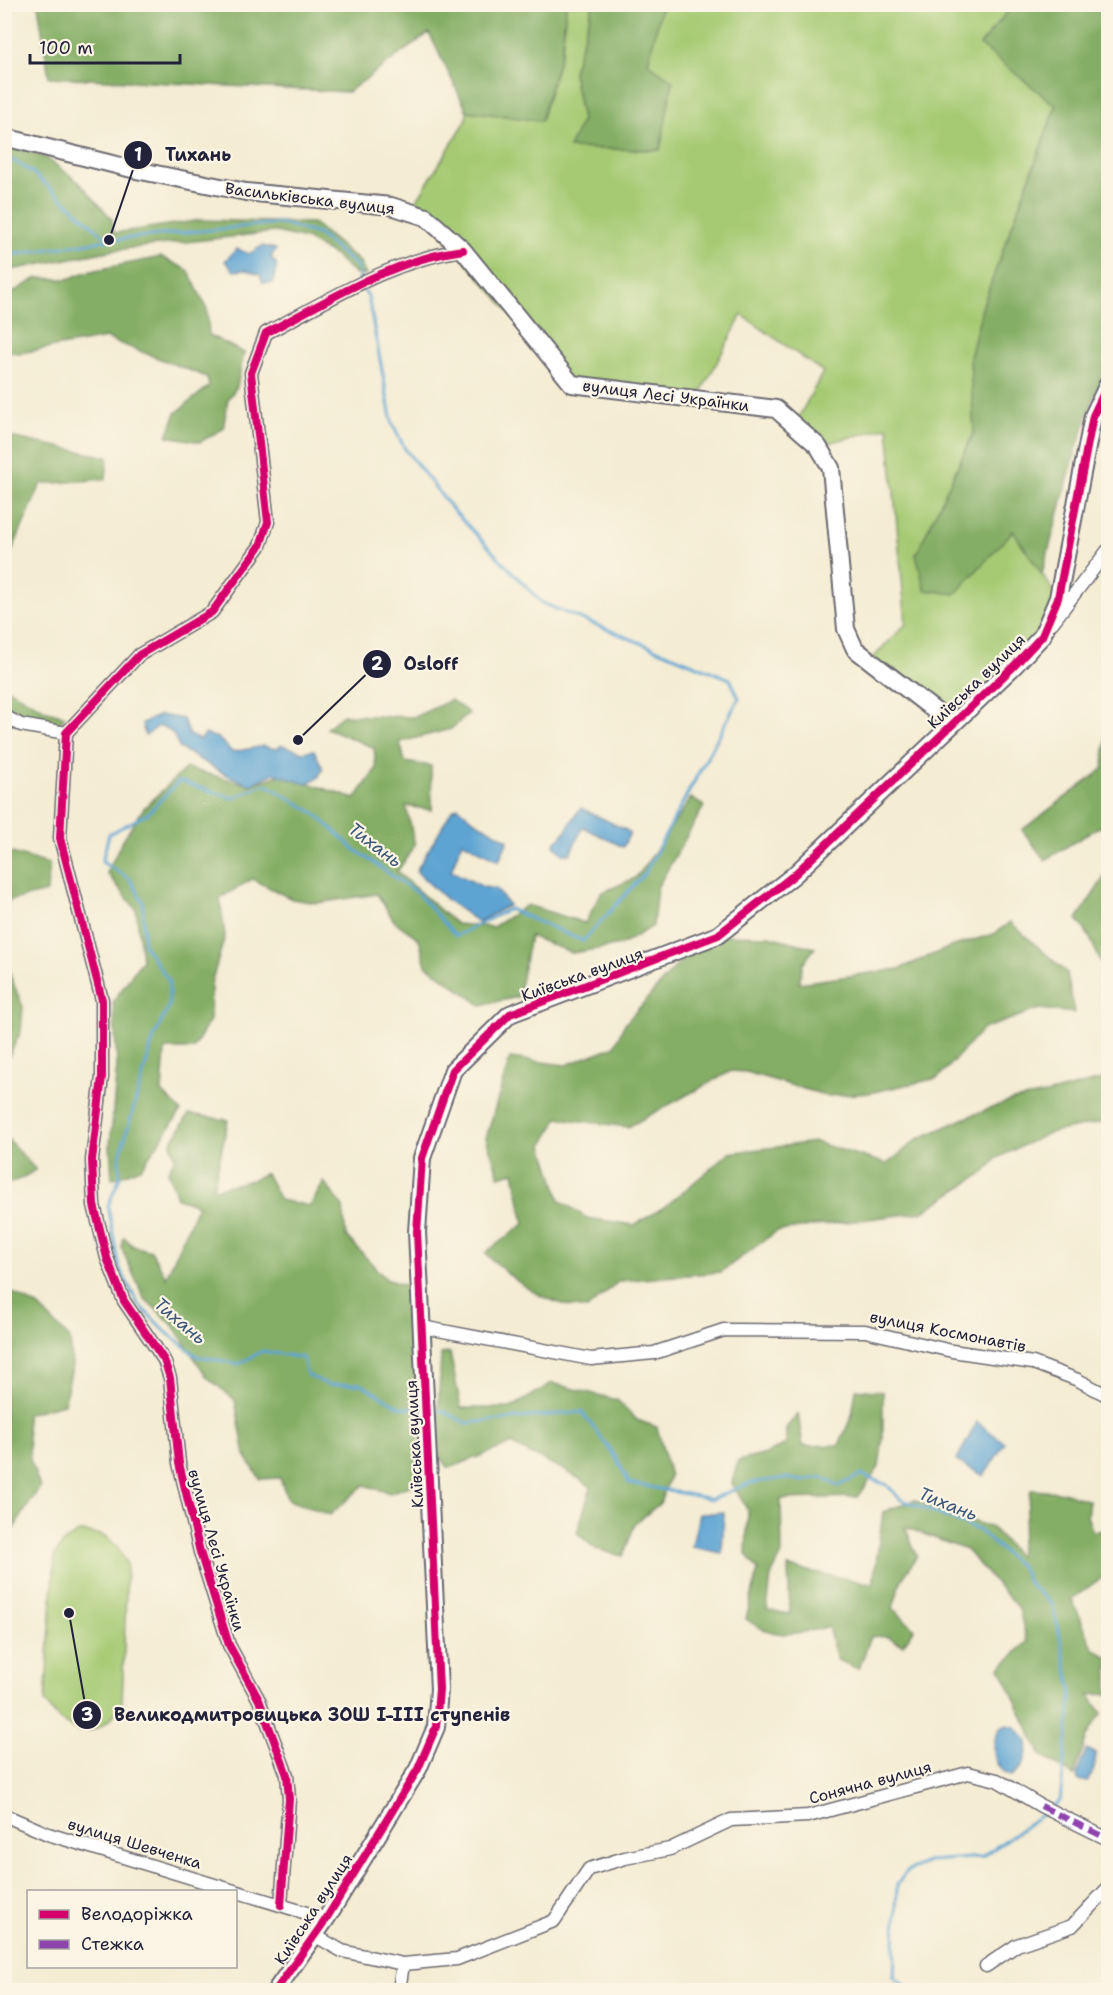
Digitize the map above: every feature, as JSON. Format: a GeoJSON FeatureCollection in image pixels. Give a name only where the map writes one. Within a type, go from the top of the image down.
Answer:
{"type":"FeatureCollection","features":[{"type":"Feature","properties":{"kind":"main road","name":"Васильківська вулиця"},"geometry":{"type":"LineString","coordinates":[[4,137],[136,170],[246,192],[391,206],[426,217],[463,250]]}},
{"type":"Feature","properties":{"kind":"main road","name":"вулиця Лесі Українки"},"geometry":{"type":"LineString","coordinates":[[463,250],[572,384],[776,409],[818,446],[831,468],[841,552],[846,629],[855,649],[952,724]]}},
{"type":"Feature","properties":{"kind":"main road","name":"Київська вулиця"},"geometry":{"type":"LineString","coordinates":[[276,1990],[326,1918],[418,1769],[436,1726],[439,1689],[417,1232],[422,1158],[453,1070],[510,1014],[718,935],[794,875],[1042,636],[1058,598],[1093,416],[1108,384]]}},
{"type":"Feature","properties":{"kind":"street"},"geometry":{"type":"LineString","coordinates":[[4,716],[21,725],[66,733],[139,655],[212,612],[260,546],[268,522],[251,373],[266,333],[379,272],[440,253],[463,250]]}},
{"type":"Feature","properties":{"kind":"street"},"geometry":{"type":"LineString","coordinates":[[1042,636],[1108,550]]}},
{"type":"Feature","properties":{"kind":"street","name":"вулиця Лесі Українки"},"geometry":{"type":"LineString","coordinates":[[66,733],[60,838],[102,1000],[102,1077],[92,1160],[94,1205],[107,1258],[124,1301],[164,1360],[170,1378],[179,1463],[200,1552],[230,1645],[259,1700],[287,1775],[289,1799],[281,1905]]}},
{"type":"Feature","properties":{"kind":"street","name":"вулиця Космонавтів"},"geometry":{"type":"LineString","coordinates":[[422,1327],[591,1359],[654,1353],[724,1330],[865,1331],[952,1351],[1033,1363],[1078,1380],[1108,1396]]}},
{"type":"Feature","properties":{"kind":"street","name":"Сонячна вулиця"},"geometry":{"type":"LineString","coordinates":[[314,1935],[342,1951],[403,1964],[457,1959],[555,1921],[589,1869],[625,1858],[670,1849],[731,1820],[808,1816],[968,1773],[997,1780],[1041,1806],[1108,1839]]}},
{"type":"Feature","properties":{"kind":"street","name":"вулиця Шевченка"},"geometry":{"type":"LineString","coordinates":[[4,1815],[48,1834],[232,1890]]}},
{"type":"Feature","properties":{"kind":"street"},"geometry":{"type":"LineString","coordinates":[[986,1966],[1017,1945],[1072,1926],[1108,1888]]}},
{"type":"Feature","properties":{"kind":"street","name":"вулиця Шевченка"},"geometry":{"type":"LineString","coordinates":[[237,1892],[326,1918]]}},
{"type":"Feature","properties":{"kind":"street"},"geometry":{"type":"LineString","coordinates":[[399,1990],[403,1964]]}},
{"type":"Feature","properties":{"kind":"green space"},"geometry":{"type":"Polygon","coordinates":[[[38,4],[566,5],[562,49],[541,121],[467,111],[429,33],[348,92],[49,77],[38,4]]]}},
{"type":"Feature","properties":{"kind":"green space"},"geometry":{"type":"Polygon","coordinates":[[[566,5],[593,5],[573,72],[582,120],[569,148],[660,150],[648,63],[662,5],[1013,5],[980,45],[1056,105],[983,305],[970,358],[974,432],[916,555],[1013,530],[1058,598],[1042,636],[952,724],[870,661],[906,624],[888,427],[818,446],[795,424],[823,372],[742,315],[698,398],[572,384],[415,203],[466,121],[467,111],[541,120],[562,49],[566,5]]]}},
{"type":"Feature","properties":{"kind":"green space"},"geometry":{"type":"Polygon","coordinates":[[[593,5],[662,5],[648,63],[673,81],[660,150],[569,148],[582,120],[573,72],[593,5]]]}},
{"type":"Feature","properties":{"kind":"green space"},"geometry":{"type":"Polygon","coordinates":[[[1013,5],[1108,5],[1108,356],[1076,450],[1042,574],[1013,531],[955,594],[925,590],[916,555],[974,432],[970,358],[983,305],[1056,106],[980,45],[1013,5]]]}},
{"type":"Feature","properties":{"kind":"green space"},"geometry":{"type":"Polygon","coordinates":[[[5,143],[45,157],[80,183],[112,219],[114,233],[201,220],[313,223],[360,262],[366,275],[356,274],[334,255],[306,239],[275,232],[114,250],[5,271],[5,143]]]}},
{"type":"Feature","properties":{"kind":"green space"},"geometry":{"type":"Polygon","coordinates":[[[161,257],[188,270],[207,309],[209,335],[244,353],[237,387],[228,399],[223,429],[200,442],[167,436],[176,413],[209,386],[207,377],[106,338],[20,353],[5,351],[5,297],[37,278],[68,279],[86,272],[161,257]]]}},
{"type":"Feature","properties":{"kind":"green space"},"geometry":{"type":"Polygon","coordinates":[[[5,436],[108,457],[106,479],[41,484],[5,567],[5,436]]]}},
{"type":"Feature","properties":{"kind":"green space"},"geometry":{"type":"Polygon","coordinates":[[[4,687],[47,711],[65,716],[58,726],[5,723],[4,687]]]}},
{"type":"Feature","properties":{"kind":"green space"},"geometry":{"type":"Polygon","coordinates":[[[451,700],[469,713],[451,729],[400,742],[405,762],[431,766],[432,810],[406,806],[415,845],[397,872],[456,924],[493,927],[527,905],[585,923],[601,893],[635,878],[643,869],[691,798],[704,806],[657,888],[653,926],[621,945],[572,953],[530,936],[518,997],[481,1005],[426,965],[419,939],[394,921],[377,894],[317,903],[292,899],[252,879],[220,898],[225,936],[211,984],[210,1020],[193,1049],[165,1049],[162,1092],[181,1111],[141,1168],[112,1179],[110,1146],[117,1065],[113,1002],[142,960],[136,909],[107,873],[122,841],[144,808],[186,768],[250,785],[282,774],[355,799],[376,769],[374,748],[327,728],[343,715],[414,717],[451,700]]]}},
{"type":"Feature","properties":{"kind":"green space"},"geometry":{"type":"Polygon","coordinates":[[[1108,736],[1108,826],[1097,828],[1045,860],[1022,830],[1103,769],[1108,736]]]}},
{"type":"Feature","properties":{"kind":"green space"},"geometry":{"type":"Polygon","coordinates":[[[5,851],[49,864],[47,892],[8,901],[5,928],[5,851]]]}},
{"type":"Feature","properties":{"kind":"green space"},"geometry":{"type":"Polygon","coordinates":[[[1105,876],[1108,876],[1108,978],[1089,936],[1077,919],[1105,876]]]}},
{"type":"Feature","properties":{"kind":"green space"},"geometry":{"type":"Polygon","coordinates":[[[1010,922],[1067,973],[1074,1013],[1039,1009],[983,1029],[938,1078],[869,1093],[828,1096],[746,1072],[731,1071],[628,1127],[558,1118],[543,1145],[560,1200],[587,1218],[634,1225],[666,1206],[729,1153],[815,1142],[887,1164],[918,1139],[970,1116],[1013,1100],[1108,1078],[1108,1121],[1049,1133],[997,1158],[985,1172],[922,1212],[777,1231],[721,1272],[619,1281],[587,1309],[543,1297],[519,1283],[485,1253],[524,1224],[514,1172],[499,1176],[486,1138],[510,1058],[566,1065],[615,1046],[624,1025],[693,947],[718,935],[769,936],[815,948],[803,963],[799,983],[899,969],[953,946],[994,934],[1010,922]]]}},
{"type":"Feature","properties":{"kind":"green space"},"geometry":{"type":"Polygon","coordinates":[[[5,946],[10,975],[23,1007],[21,1031],[5,1064],[5,946]]]}},
{"type":"Feature","properties":{"kind":"green space"},"geometry":{"type":"Polygon","coordinates":[[[189,1114],[228,1120],[213,1189],[252,1180],[266,1173],[280,1200],[310,1206],[324,1182],[343,1207],[346,1236],[386,1279],[412,1288],[418,1395],[418,1483],[390,1493],[364,1485],[330,1515],[288,1500],[280,1478],[260,1479],[245,1455],[235,1400],[207,1377],[172,1324],[144,1298],[121,1247],[124,1237],[133,1246],[151,1251],[166,1277],[198,1205],[177,1198],[168,1171],[175,1158],[171,1143],[189,1114]]]}},
{"type":"Feature","properties":{"kind":"green space"},"geometry":{"type":"Polygon","coordinates":[[[4,1135],[36,1170],[5,1184],[4,1135]]]}},
{"type":"Feature","properties":{"kind":"green space"},"geometry":{"type":"Polygon","coordinates":[[[5,1289],[38,1306],[70,1339],[72,1367],[64,1404],[26,1414],[30,1459],[40,1487],[12,1531],[5,1559],[5,1289]]]}},
{"type":"Feature","properties":{"kind":"green space"},"geometry":{"type":"Polygon","coordinates":[[[450,1353],[461,1408],[511,1408],[552,1383],[617,1400],[637,1420],[657,1427],[670,1476],[660,1503],[635,1524],[623,1556],[596,1549],[577,1533],[591,1487],[562,1469],[511,1444],[449,1468],[436,1451],[441,1354],[450,1353]]]}},
{"type":"Feature","properties":{"kind":"green space"},"geometry":{"type":"Polygon","coordinates":[[[856,1389],[883,1392],[883,1438],[879,1467],[858,1497],[781,1499],[782,1554],[771,1576],[767,1610],[790,1614],[788,1567],[873,1584],[883,1512],[914,1500],[992,1528],[1018,1556],[1031,1490],[1063,1492],[1089,1501],[1087,1516],[1093,1532],[1108,1529],[1108,1573],[1072,1599],[1093,1648],[1108,1657],[1108,1694],[1089,1695],[1102,1713],[1087,1736],[1074,1776],[1041,1755],[1000,1668],[1027,1642],[1019,1609],[966,1550],[905,1527],[917,1556],[901,1581],[893,1608],[914,1629],[903,1645],[888,1637],[871,1636],[859,1669],[837,1660],[828,1627],[786,1634],[766,1631],[746,1619],[758,1570],[746,1554],[748,1511],[732,1483],[738,1461],[766,1454],[786,1444],[786,1428],[798,1414],[803,1446],[839,1445],[852,1415],[856,1389]]]}},
{"type":"Feature","properties":{"kind":"green space"},"geometry":{"type":"Polygon","coordinates":[[[79,1532],[97,1534],[109,1539],[127,1564],[122,1705],[102,1725],[93,1730],[83,1731],[64,1723],[45,1702],[55,1554],[64,1542],[79,1532]]]}},
{"type":"Feature","properties":{"kind":"water"},"geometry":{"type":"Polygon","coordinates":[[[262,246],[276,249],[271,257],[277,265],[273,283],[263,283],[260,275],[246,270],[234,271],[225,261],[237,249],[249,254],[262,246]]]}},
{"type":"Feature","properties":{"kind":"water"},"geometry":{"type":"Polygon","coordinates":[[[160,715],[183,719],[189,735],[200,740],[205,734],[218,738],[232,752],[264,746],[276,749],[282,745],[303,752],[314,750],[323,769],[318,778],[305,784],[274,773],[250,785],[179,748],[172,734],[163,727],[159,726],[145,736],[142,723],[160,715]]]}},
{"type":"Feature","properties":{"kind":"water"},"geometry":{"type":"Polygon","coordinates":[[[458,807],[473,820],[508,840],[499,861],[462,841],[451,871],[483,887],[496,889],[509,905],[478,922],[447,900],[416,871],[452,810],[458,807]]]}},
{"type":"Feature","properties":{"kind":"water"},"geometry":{"type":"Polygon","coordinates":[[[581,808],[630,833],[623,847],[583,827],[570,854],[563,854],[554,845],[581,808]]]}},
{"type":"Feature","properties":{"kind":"water"},"geometry":{"type":"Polygon","coordinates":[[[977,1422],[1005,1443],[984,1476],[956,1461],[977,1422]]]}},
{"type":"Feature","properties":{"kind":"water"},"geometry":{"type":"Polygon","coordinates":[[[724,1512],[722,1553],[692,1547],[699,1514],[724,1512]]]}},
{"type":"Feature","properties":{"kind":"water"},"geometry":{"type":"Polygon","coordinates":[[[1007,1725],[1015,1727],[1028,1741],[1024,1761],[1016,1773],[1011,1776],[1000,1768],[994,1749],[1000,1728],[1007,1725]]]}},
{"type":"Feature","properties":{"kind":"water"},"geometry":{"type":"Polygon","coordinates":[[[1086,1750],[1096,1754],[1094,1769],[1088,1782],[1078,1780],[1077,1774],[1086,1750]]]}},
{"type":"Feature","properties":{"kind":"waterway"},"geometry":{"type":"LineString","coordinates":[[4,155],[33,173],[109,240]]}},
{"type":"Feature","properties":{"kind":"waterway","name":"Тихань"},"geometry":{"type":"LineString","coordinates":[[4,256],[109,240],[280,223],[318,234],[358,267],[360,278]]}},
{"type":"Feature","properties":{"kind":"waterway","name":"Тихань"},"geometry":{"type":"LineString","coordinates":[[362,288],[368,296],[392,423],[405,449],[453,510],[542,603],[730,679],[739,698],[645,873],[583,941],[509,909],[456,936],[417,893],[354,849],[313,812],[265,784],[233,798],[179,781],[147,814],[109,834],[102,862],[130,879],[143,902],[144,945],[169,981],[169,1006],[154,1037],[119,1159],[120,1177],[108,1206],[119,1267],[138,1304],[166,1332],[197,1356],[239,1364],[262,1351],[303,1358],[307,1375],[329,1385],[361,1384],[400,1407],[419,1409]]}},
{"type":"Feature","properties":{"kind":"waterway","name":"Тихань"},"geometry":{"type":"LineString","coordinates":[[432,1410],[441,1410],[466,1423],[582,1412],[617,1459],[629,1483],[712,1499],[750,1483],[785,1478],[803,1481],[821,1477],[838,1486],[861,1475],[887,1485],[900,1499],[978,1530],[1022,1568],[1028,1583],[1053,1605],[1072,1691],[1060,1801],[1052,1807]]}},
{"type":"Feature","properties":{"kind":"waterway","name":"Тихань"},"geometry":{"type":"LineString","coordinates":[[909,1990],[894,1977],[897,1885],[907,1871],[930,1861],[982,1857],[1044,1813]]}},
{"type":"Feature","properties":{"kind":"marked path"},"geometry":{"type":"LineString","coordinates":[[1041,1806],[1108,1839]]}},
{"type":"Feature","properties":{"kind":"cycle path"},"geometry":{"type":"LineString","coordinates":[[281,1905],[289,1799],[287,1775],[259,1700],[229,1645],[200,1552],[179,1463],[170,1378],[164,1360],[124,1301],[107,1258],[94,1205],[92,1160],[102,1077],[102,1000],[60,838],[66,733],[139,655],[212,612],[260,546],[268,522],[251,373],[266,333],[385,272],[436,255],[463,250]]}},
{"type":"Feature","properties":{"kind":"cycle path"},"geometry":{"type":"LineString","coordinates":[[276,1990],[326,1919],[418,1769],[436,1727],[439,1689],[417,1232],[422,1158],[453,1070],[510,1014],[718,935],[794,875],[1014,666],[1042,636],[1058,598],[1093,416],[1108,384]]}},
{"type":"Feature","properties":{"kind":"place","name":"Тихань"},"geometry":{"type":"Point","coordinates":[109,240]}},
{"type":"Feature","properties":{"kind":"place","name":"Osloff"},"geometry":{"type":"Point","coordinates":[298,740]}},
{"type":"Feature","properties":{"kind":"place","name":"Великодмитровицька ЗОШ І-ІІІ ступенів"},"geometry":{"type":"Point","coordinates":[69,1613]}}]}
